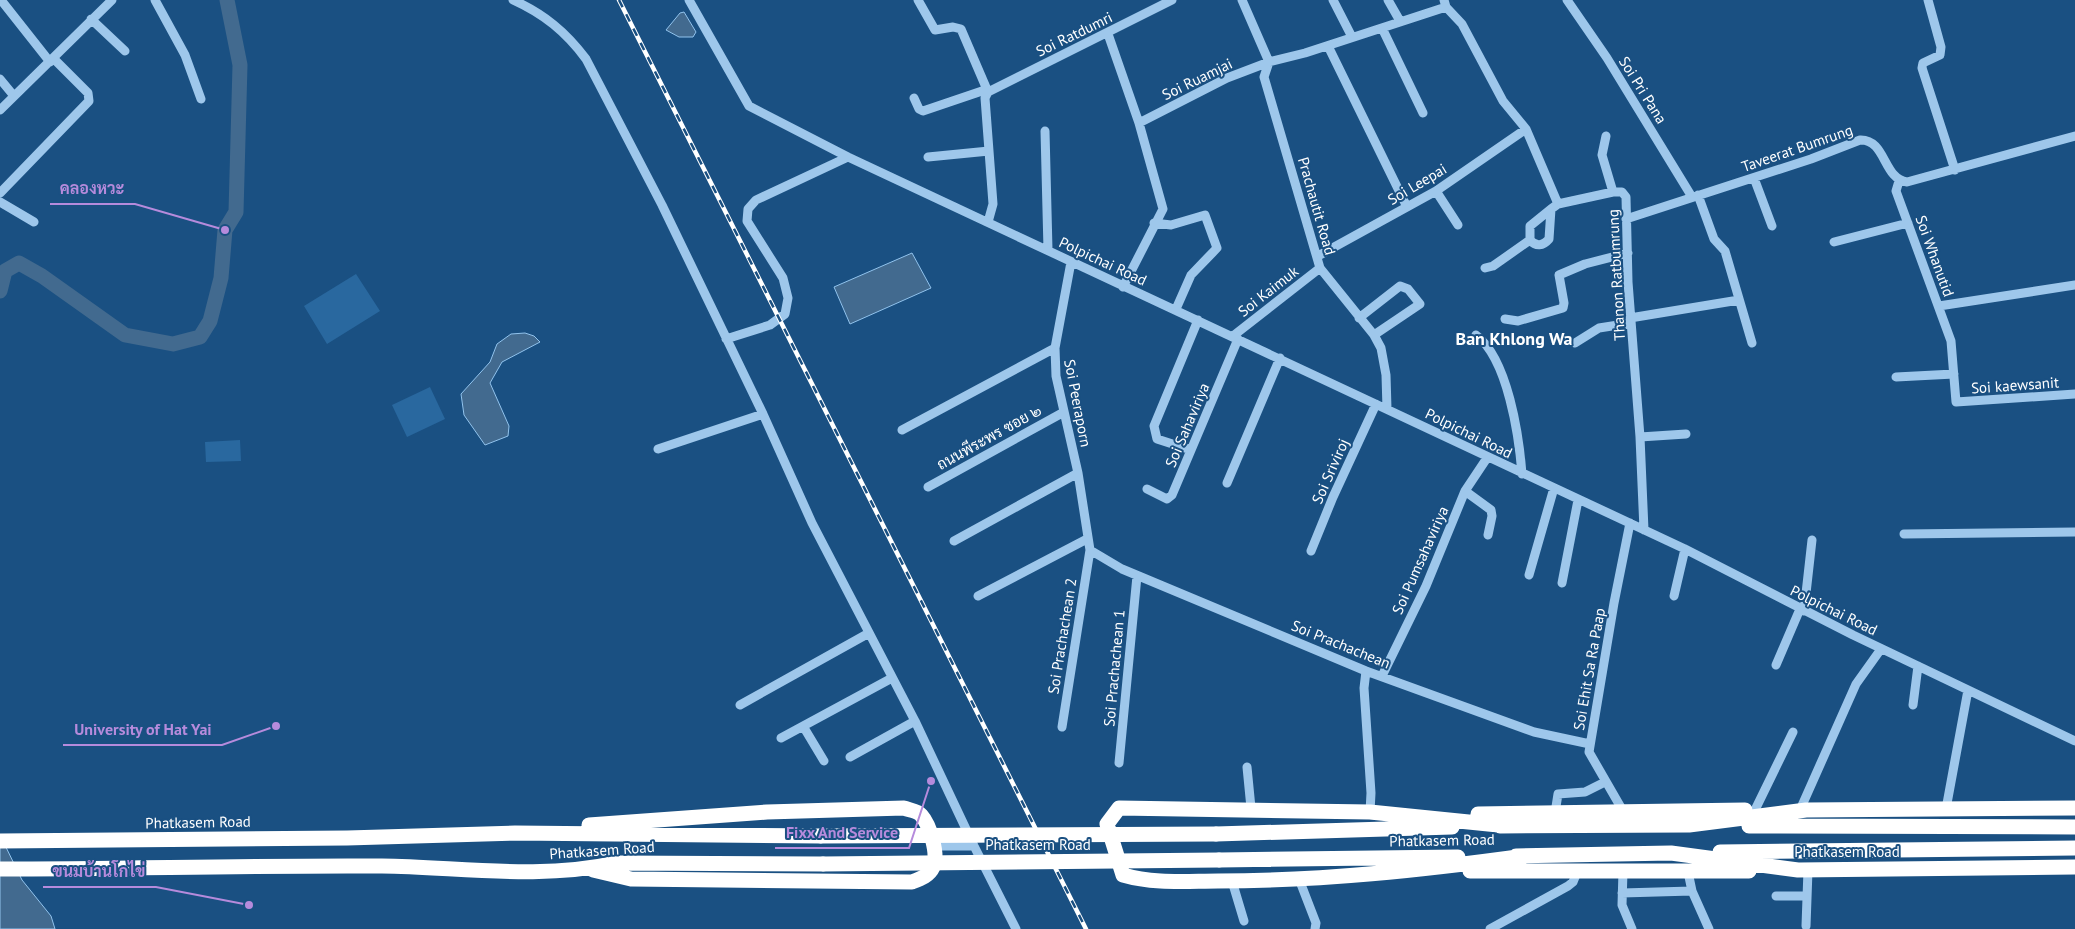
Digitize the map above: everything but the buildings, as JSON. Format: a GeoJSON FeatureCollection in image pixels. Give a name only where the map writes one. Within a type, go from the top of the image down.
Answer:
{"type":"FeatureCollection","features":[{"type":"Feature","properties":{"kind":"highway"},"geometry":{"type":"LineString","coordinates":[[515,832],[621,822],[767,812],[904,808],[920,814],[927,824],[934,846],[934,866],[925,877],[912,882],[631,879],[588,869]]}},
{"type":"Feature","properties":{"kind":"highway"},"geometry":{"type":"LineString","coordinates":[[1508,826],[1370,812],[1251,808],[1119,808],[1107,824],[1124,874],[1143,881],[1299,879],[1415,871],[1525,856]]}},
{"type":"Feature","properties":{"kind":"highway","name":"Phatkasem Road"},"geometry":{"type":"LineString","coordinates":[[0,841],[347,838],[515,832],[821,836],[1216,834],[1508,826],[1689,825],[1803,810],[2075,808]]}},
{"type":"Feature","properties":{"kind":"highway"},"geometry":{"type":"LineString","coordinates":[[1421,816],[1555,812],[1803,810]]}},
{"type":"Feature","properties":{"kind":"highway"},"geometry":{"type":"LineString","coordinates":[[1689,825],[2071,827]]}},
{"type":"Feature","properties":{"kind":"highway"},"geometry":{"type":"LineString","coordinates":[[1671,853],[2071,848]]}},
{"type":"Feature","properties":{"kind":"highway","name":"Phatkasem Road"},"geometry":{"type":"LineString","coordinates":[[0,869],[383,866],[548,871],[588,869],[616,863],[823,864],[1671,853],[1803,870],[2075,867]]}},
{"type":"Feature","properties":{"kind":"highway"},"geometry":{"type":"LineString","coordinates":[[1415,871],[1688,872],[1803,870]]}},
{"type":"Feature","properties":{"kind":"street"},"geometry":{"type":"LineString","coordinates":[[0,193],[89,101],[88,93],[51,60],[1,0]]}},
{"type":"Feature","properties":{"kind":"street"},"geometry":{"type":"LineString","coordinates":[[0,110],[112,0]]}},
{"type":"Feature","properties":{"kind":"street"},"geometry":{"type":"LineString","coordinates":[[155,0],[186,55],[201,98]]}},
{"type":"Feature","properties":{"kind":"street"},"geometry":{"type":"LineString","coordinates":[[513,0],[534,10],[570,37],[586,59],[662,205],[763,414],[812,523],[915,721],[974,846],[1016,929]]}},
{"type":"Feature","properties":{"kind":"street","name":"Polpichai Road"},"geometry":{"type":"LineString","coordinates":[[689,0],[749,106],[848,157],[1236,337],[1486,458],[1685,549],[1802,610],[2075,741]]}},
{"type":"Feature","properties":{"kind":"street"},"geometry":{"type":"LineString","coordinates":[[918,0],[935,30],[953,27],[961,29],[988,92],[985,98],[993,204],[988,222]]}},
{"type":"Feature","properties":{"kind":"street","name":"Soi Ratdumri"},"geometry":{"type":"LineString","coordinates":[[914,98],[919,109],[922,111],[982,91],[988,92],[1108,34],[1172,0]]}},
{"type":"Feature","properties":{"kind":"street","name":"Prachautit Road"},"geometry":{"type":"LineString","coordinates":[[1242,0],[1269,62],[1264,76],[1320,268],[1374,335],[1381,348],[1387,409]]}},
{"type":"Feature","properties":{"kind":"street"},"geometry":{"type":"LineString","coordinates":[[1332,0],[1352,37]]}},
{"type":"Feature","properties":{"kind":"street"},"geometry":{"type":"LineString","coordinates":[[1388,0],[1400,21]]}},
{"type":"Feature","properties":{"kind":"street","name":"Soi Pri Pana"},"geometry":{"type":"LineString","coordinates":[[1567,0],[1607,58],[1695,196],[1714,239],[1725,251],[1752,344]]}},
{"type":"Feature","properties":{"kind":"street"},"geometry":{"type":"LineString","coordinates":[[1928,0],[1941,47],[1940,55],[1923,63],[1922,68],[1955,170]]}},
{"type":"Feature","properties":{"kind":"street"},"geometry":{"type":"LineString","coordinates":[[1445,4],[1462,24],[1503,100],[1526,129],[1555,206],[1549,239],[1540,245],[1534,244],[1530,240],[1530,226],[1555,206]]}},
{"type":"Feature","properties":{"kind":"street","name":"Soi Ruamjai"},"geometry":{"type":"LineString","coordinates":[[1138,123],[1227,78],[1269,62],[1328,46],[1382,28],[1445,4]]}},
{"type":"Feature","properties":{"kind":"street"},"geometry":{"type":"LineString","coordinates":[[92,19],[125,51]]}},
{"type":"Feature","properties":{"kind":"street"},"geometry":{"type":"LineString","coordinates":[[1382,28],[1423,113]]}},
{"type":"Feature","properties":{"kind":"street"},"geometry":{"type":"LineString","coordinates":[[1108,34],[1138,123],[1163,209],[1123,286]]}},
{"type":"Feature","properties":{"kind":"street"},"geometry":{"type":"LineString","coordinates":[[1328,46],[1407,207]]}},
{"type":"Feature","properties":{"kind":"street"},"geometry":{"type":"LineString","coordinates":[[0,79],[14,96]]}},
{"type":"Feature","properties":{"kind":"street","name":"Soi Leepai"},"geometry":{"type":"LineString","coordinates":[[1318,256],[1436,191],[1526,129]]}},
{"type":"Feature","properties":{"kind":"street"},"geometry":{"type":"LineString","coordinates":[[1045,131],[1048,250]]}},
{"type":"Feature","properties":{"kind":"street"},"geometry":{"type":"LineString","coordinates":[[1606,136],[1602,155],[1613,192]]}},
{"type":"Feature","properties":{"kind":"street"},"geometry":{"type":"LineString","coordinates":[[1899,181],[1907,182],[1955,170],[2075,136]]}},
{"type":"Feature","properties":{"kind":"street","name":"Taveerat Bumrung"},"geometry":{"type":"LineString","coordinates":[[1626,219],[1754,178],[1860,140],[1868,140],[1874,144],[1899,181]]}},
{"type":"Feature","properties":{"kind":"street"},"geometry":{"type":"LineString","coordinates":[[928,157],[989,151]]}},
{"type":"Feature","properties":{"kind":"street"},"geometry":{"type":"LineString","coordinates":[[726,339],[770,325],[785,314],[788,298],[784,278],[747,221],[748,209],[756,200],[848,157]]}},
{"type":"Feature","properties":{"kind":"street"},"geometry":{"type":"LineString","coordinates":[[1754,178],[1772,226]]}},
{"type":"Feature","properties":{"kind":"street","name":"Soi Whanutid"},"geometry":{"type":"LineString","coordinates":[[1899,181],[1896,191],[1951,341],[1956,402]]}},
{"type":"Feature","properties":{"kind":"street"},"geometry":{"type":"LineString","coordinates":[[1436,191],[1458,225]]}},
{"type":"Feature","properties":{"kind":"street","name":"Thanon Ratbumrung"},"geometry":{"type":"LineString","coordinates":[[1555,206],[1613,192],[1622,192],[1626,197],[1631,320],[1640,437],[1644,530]]}},
{"type":"Feature","properties":{"kind":"street"},"geometry":{"type":"LineString","coordinates":[[0,202],[34,222]]}},
{"type":"Feature","properties":{"kind":"street"},"geometry":{"type":"LineString","coordinates":[[1154,224],[1171,225],[1205,215],[1217,248],[1191,275],[1176,310]]}},
{"type":"Feature","properties":{"kind":"street"},"geometry":{"type":"LineString","coordinates":[[1834,242],[1908,224]]}},
{"type":"Feature","properties":{"kind":"street"},"geometry":{"type":"LineString","coordinates":[[1485,268],[1493,266],[1530,240]]}},
{"type":"Feature","properties":{"kind":"street"},"geometry":{"type":"LineString","coordinates":[[1505,319],[1518,321],[1563,308],[1560,275],[1585,264],[1628,253]]}},
{"type":"Feature","properties":{"kind":"street","name":"Soi Peeraporn"},"geometry":{"type":"LineString","coordinates":[[1071,262],[1055,348],[1056,376],[1078,473],[1090,550]]}},
{"type":"Feature","properties":{"kind":"street","name":"Soi Kaimuk"},"geometry":{"type":"LineString","coordinates":[[1236,337],[1320,268]]}},
{"type":"Feature","properties":{"kind":"street"},"geometry":{"type":"LineString","coordinates":[[1939,306],[2075,285]]}},
{"type":"Feature","properties":{"kind":"street"},"geometry":{"type":"LineString","coordinates":[[1359,318],[1400,286],[1408,289],[1420,304],[1374,335]]}},
{"type":"Feature","properties":{"kind":"street"},"geometry":{"type":"LineString","coordinates":[[1575,343],[1599,328],[1700,306],[1739,300]]}},
{"type":"Feature","properties":{"kind":"street"},"geometry":{"type":"LineString","coordinates":[[1191,450],[1157,439],[1154,426],[1198,320]]}},
{"type":"Feature","properties":{"kind":"street"},"geometry":{"type":"LineString","coordinates":[[1476,335],[1491,351],[1516,418],[1522,474]]}},
{"type":"Feature","properties":{"kind":"street","name":"Soi Sahaviriya"},"geometry":{"type":"LineString","coordinates":[[1147,489],[1167,499],[1170,498],[1236,337]]}},
{"type":"Feature","properties":{"kind":"street"},"geometry":{"type":"LineString","coordinates":[[902,430],[925,413],[1055,348]]}},
{"type":"Feature","properties":{"kind":"street"},"geometry":{"type":"LineString","coordinates":[[1226,483],[1280,358]]}},
{"type":"Feature","properties":{"kind":"street"},"geometry":{"type":"LineString","coordinates":[[1896,377],[1954,374]]}},
{"type":"Feature","properties":{"kind":"street","name":"Soi kaewsanit"},"geometry":{"type":"LineString","coordinates":[[1956,402],[2075,394]]}},
{"type":"Feature","properties":{"kind":"street","name":"Soi Sriviroj"},"geometry":{"type":"LineString","coordinates":[[1311,550],[1376,404]]}},
{"type":"Feature","properties":{"kind":"street","name":"ถนนพีระพร ซอย ๒"},"geometry":{"type":"LineString","coordinates":[[928,487],[1064,412]]}},
{"type":"Feature","properties":{"kind":"street"},"geometry":{"type":"LineString","coordinates":[[658,449],[763,414]]}},
{"type":"Feature","properties":{"kind":"street"},"geometry":{"type":"LineString","coordinates":[[1640,437],[1686,434]]}},
{"type":"Feature","properties":{"kind":"street","name":"Soi Pumsahaviriya"},"geometry":{"type":"LineString","coordinates":[[1382,676],[1426,586],[1465,491],[1486,458]]}},
{"type":"Feature","properties":{"kind":"street"},"geometry":{"type":"LineString","coordinates":[[954,541],[1078,473]]}},
{"type":"Feature","properties":{"kind":"street"},"geometry":{"type":"LineString","coordinates":[[1529,575],[1554,488]]}},
{"type":"Feature","properties":{"kind":"street"},"geometry":{"type":"LineString","coordinates":[[1465,491],[1491,510],[1492,516],[1488,535]]}},
{"type":"Feature","properties":{"kind":"street"},"geometry":{"type":"LineString","coordinates":[[1562,583],[1578,500]]}},
{"type":"Feature","properties":{"kind":"street","name":"Soi Ehit Sa Ra Paap"},"geometry":{"type":"LineString","coordinates":[[1623,811],[1590,757],[1590,744],[1630,524]]}},
{"type":"Feature","properties":{"kind":"street"},"geometry":{"type":"LineString","coordinates":[[1904,534],[2075,532]]}},
{"type":"Feature","properties":{"kind":"street"},"geometry":{"type":"LineString","coordinates":[[978,596],[1088,539]]}},
{"type":"Feature","properties":{"kind":"street"},"geometry":{"type":"LineString","coordinates":[[1776,665],[1802,610],[1812,540]]}},
{"type":"Feature","properties":{"kind":"street"},"geometry":{"type":"LineString","coordinates":[[1674,596],[1685,549]]}},
{"type":"Feature","properties":{"kind":"street","name":"Soi Prachachean"},"geometry":{"type":"LineString","coordinates":[[1090,550],[1137,576],[1366,671],[1534,732],[1590,744]]}},
{"type":"Feature","properties":{"kind":"street","name":"Soi Prachachean 2"},"geometry":{"type":"LineString","coordinates":[[1062,727],[1090,550]]}},
{"type":"Feature","properties":{"kind":"street","name":"Soi Prachachean 1"},"geometry":{"type":"LineString","coordinates":[[1118,763],[1137,576]]}},
{"type":"Feature","properties":{"kind":"street"},"geometry":{"type":"LineString","coordinates":[[740,705],[869,633]]}},
{"type":"Feature","properties":{"kind":"street"},"geometry":{"type":"LineString","coordinates":[[1803,810],[1856,684],[1881,648]]}},
{"type":"Feature","properties":{"kind":"street"},"geometry":{"type":"LineString","coordinates":[[1913,705],[1918,666]]}},
{"type":"Feature","properties":{"kind":"street"},"geometry":{"type":"LineString","coordinates":[[1366,671],[1364,688],[1371,792],[1370,812]]}},
{"type":"Feature","properties":{"kind":"street"},"geometry":{"type":"LineString","coordinates":[[781,738],[892,678]]}},
{"type":"Feature","properties":{"kind":"street"},"geometry":{"type":"LineString","coordinates":[[1946,809],[1968,690]]}},
{"type":"Feature","properties":{"kind":"street"},"geometry":{"type":"LineString","coordinates":[[850,757],[915,721]]}},
{"type":"Feature","properties":{"kind":"street"},"geometry":{"type":"LineString","coordinates":[[804,726],[824,761]]}},
{"type":"Feature","properties":{"kind":"street"},"geometry":{"type":"LineString","coordinates":[[1755,810],[1793,732]]}},
{"type":"Feature","properties":{"kind":"street"},"geometry":{"type":"LineString","coordinates":[[1247,767],[1251,808]]}},
{"type":"Feature","properties":{"kind":"street"},"geometry":{"type":"LineString","coordinates":[[1555,812],[1558,794],[1585,792],[1605,782]]}},
{"type":"Feature","properties":{"kind":"street"},"geometry":{"type":"LineString","coordinates":[[934,846],[974,846]]}},
{"type":"Feature","properties":{"kind":"street"},"geometry":{"type":"LineString","coordinates":[[1803,870],[1807,896],[1806,926]]}},
{"type":"Feature","properties":{"kind":"street"},"geometry":{"type":"LineString","coordinates":[[1623,871],[1622,905],[1632,929]]}},
{"type":"Feature","properties":{"kind":"street"},"geometry":{"type":"LineString","coordinates":[[1490,929],[1568,886],[1573,882],[1577,872]]}},
{"type":"Feature","properties":{"kind":"street"},"geometry":{"type":"LineString","coordinates":[[1688,872],[1692,891],[1709,929]]}},
{"type":"Feature","properties":{"kind":"street"},"geometry":{"type":"LineString","coordinates":[[1299,879],[1316,922],[1316,928]]}},
{"type":"Feature","properties":{"kind":"street"},"geometry":{"type":"LineString","coordinates":[[1232,881],[1236,902],[1244,921]]}},
{"type":"Feature","properties":{"kind":"street"},"geometry":{"type":"LineString","coordinates":[[1622,893],[1692,891]]}},
{"type":"Feature","properties":{"kind":"street"},"geometry":{"type":"LineString","coordinates":[[1776,896],[1807,896]]}},
{"type":"Feature","properties":{"kind":"shaded area"},"geometry":{"type":"Polygon","coordinates":[[[684,12],[696,32],[693,37],[679,37],[666,30],[680,13],[684,12]]]}},
{"type":"Feature","properties":{"kind":"shaded area"},"geometry":{"type":"Polygon","coordinates":[[[912,253],[931,288],[850,324],[834,287],[912,253]]]}},
{"type":"Feature","properties":{"kind":"shaded area"},"geometry":{"type":"Polygon","coordinates":[[[356,274],[380,311],[327,344],[304,306],[356,274]]]}},
{"type":"Feature","properties":{"kind":"shaded area"},"geometry":{"type":"Polygon","coordinates":[[[525,333],[534,336],[540,342],[502,362],[490,383],[509,426],[508,436],[485,445],[464,415],[461,394],[490,362],[497,344],[511,334],[525,333]]]}},
{"type":"Feature","properties":{"kind":"shaded area"},"geometry":{"type":"Polygon","coordinates":[[[430,387],[445,419],[407,437],[392,405],[430,387]]]}},
{"type":"Feature","properties":{"kind":"shaded area"},"geometry":{"type":"Polygon","coordinates":[[[240,440],[241,461],[206,462],[205,442],[240,440]]]}},
{"type":"Feature","properties":{"kind":"shaded area"},"geometry":{"type":"Polygon","coordinates":[[[0,835],[22,880],[51,916],[55,929],[0,929],[0,835]]]}},
{"type":"Feature","properties":{"kind":"waterway"},"geometry":{"type":"LineString","coordinates":[[0,291],[5,271],[19,263],[42,276],[125,335],[173,344],[200,337],[210,321],[221,278],[225,230],[236,212],[240,65],[227,0]]}},
{"type":"Feature","properties":{"kind":"railway"},"geometry":{"type":"LineString","coordinates":[[619,0],[1086,929]]}},
{"type":"Feature","properties":{"kind":"place","name":"คลองหวะ"},"geometry":{"type":"Point","coordinates":[225,230]}},
{"type":"Feature","properties":{"kind":"place","name":"University of Hat Yai"},"geometry":{"type":"Point","coordinates":[276,726]}},
{"type":"Feature","properties":{"kind":"place","name":"Fixx And Service"},"geometry":{"type":"Point","coordinates":[931,781]}},
{"type":"Feature","properties":{"kind":"place","name":"ขนมบ้านโกไข่"},"geometry":{"type":"Point","coordinates":[249,905]}},
{"type":"Feature","properties":{"kind":"district","name":"Ban Khlong Wa"},"geometry":{"type":"Point","coordinates":[1514,338]}}]}
